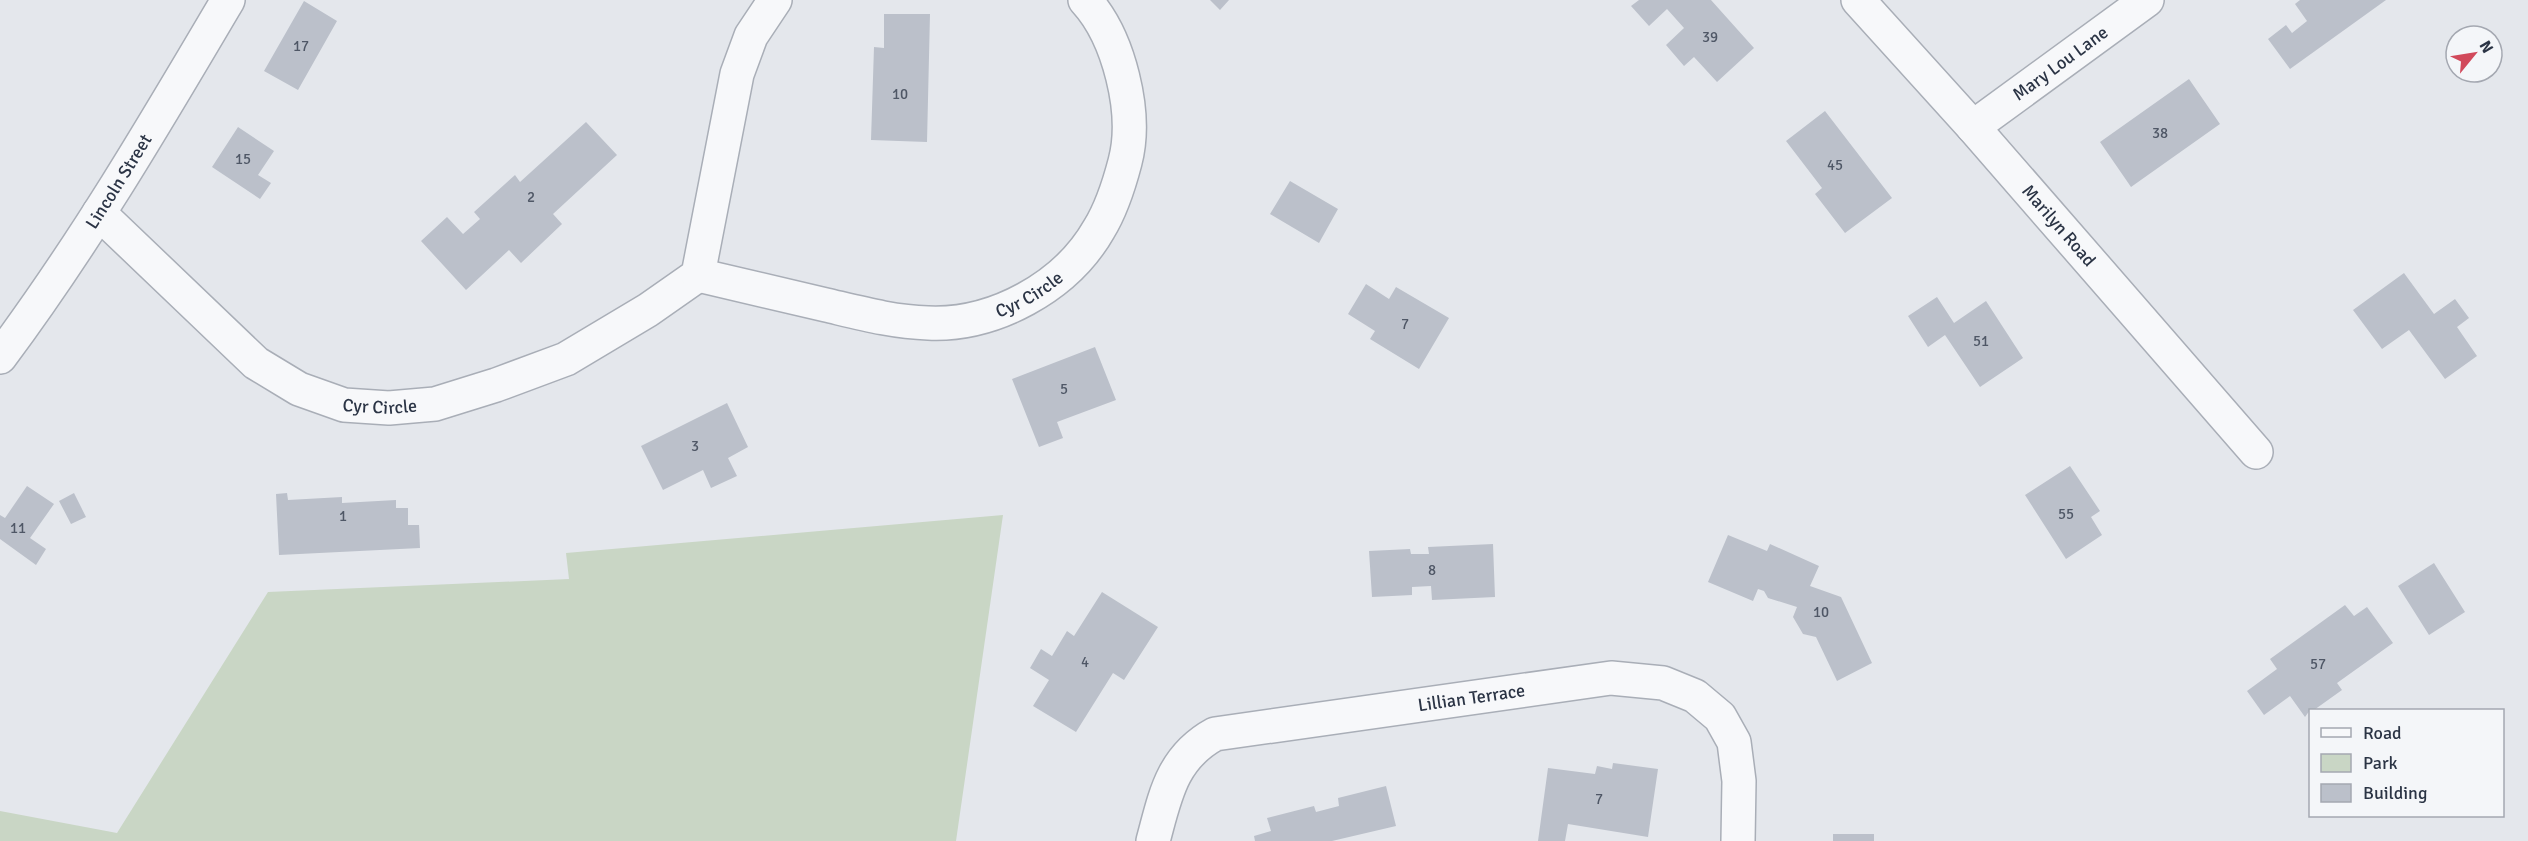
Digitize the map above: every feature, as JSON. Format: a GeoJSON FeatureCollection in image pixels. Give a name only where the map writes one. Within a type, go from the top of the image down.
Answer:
{"type":"FeatureCollection","features":[{"type":"Feature","properties":{"kind":"street","name":"Lincoln Street"},"geometry":{"type":"LineString","coordinates":[[0,357],[48,292],[99,213],[228,0]]}},
{"type":"Feature","properties":{"kind":"street"},"geometry":{"type":"LineString","coordinates":[[698,275],[737,74],[752,36],[775,0]]}},
{"type":"Feature","properties":{"kind":"street","name":"Cyr Circle"},"geometry":{"type":"LineString","coordinates":[[99,213],[256,363],[299,389],[344,405],[388,408],[435,404],[496,385],[566,359],[648,310],[698,275],[890,320],[930,323],[970,320],[1009,307],[1044,288],[1074,262],[1099,231],[1116,194],[1127,155],[1129,116],[1123,76],[1109,38],[1084,0]]}},
{"type":"Feature","properties":{"kind":"street","name":"Marilyn Road"},"geometry":{"type":"LineString","coordinates":[[1858,0],[1973,127],[2256,452]]}},
{"type":"Feature","properties":{"kind":"street","name":"Mary Lou Lane"},"geometry":{"type":"LineString","coordinates":[[1973,127],[2147,0]]}},
{"type":"Feature","properties":{"kind":"street","name":"Lillian Terrace"},"geometry":{"type":"LineString","coordinates":[[1153,841],[1173,773],[1200,742],[1215,735],[1611,678],[1663,683],[1695,696],[1720,717],[1734,742],[1739,781],[1738,841]]}},
{"type":"Feature","properties":{"kind":"green space"},"geometry":{"type":"Polygon","coordinates":[[[1003,515],[956,841],[0,841],[0,811],[117,833],[268,592],[569,579],[566,553],[1003,515]]]}},
{"type":"Feature","properties":{"kind":"building"},"geometry":{"type":"Polygon","coordinates":[[[1210,0],[1229,0],[1220,10],[1210,0]]]}},
{"type":"Feature","properties":{"kind":"building"},"geometry":{"type":"Polygon","coordinates":[[[1639,0],[1711,0],[1754,48],[1717,82],[1694,57],[1684,66],[1666,45],[1684,28],[1667,9],[1649,26],[1631,6],[1639,0]]]}},
{"type":"Feature","properties":{"kind":"building"},"geometry":{"type":"Polygon","coordinates":[[[2300,0],[2386,0],[2290,69],[2268,39],[2286,25],[2292,33],[2307,21],[2295,4],[2300,0]]]}},
{"type":"Feature","properties":{"kind":"building"},"geometry":{"type":"Polygon","coordinates":[[[304,1],[337,21],[298,90],[264,71],[304,1]]]}},
{"type":"Feature","properties":{"kind":"building"},"geometry":{"type":"Polygon","coordinates":[[[884,14],[930,14],[927,142],[871,140],[874,47],[884,48],[884,14]]]}},
{"type":"Feature","properties":{"kind":"building"},"geometry":{"type":"Polygon","coordinates":[[[2189,79],[2220,124],[2131,187],[2100,142],[2189,79]]]}},
{"type":"Feature","properties":{"kind":"building"},"geometry":{"type":"Polygon","coordinates":[[[1825,111],[1892,198],[1845,233],[1815,194],[1822,188],[1786,141],[1825,111]]]}},
{"type":"Feature","properties":{"kind":"building"},"geometry":{"type":"Polygon","coordinates":[[[586,122],[617,155],[553,214],[562,224],[521,263],[509,250],[466,290],[421,241],[447,217],[463,234],[480,219],[474,212],[515,175],[520,182],[586,122]]]}},
{"type":"Feature","properties":{"kind":"building"},"geometry":{"type":"Polygon","coordinates":[[[238,127],[274,151],[258,175],[271,183],[260,199],[212,167],[238,127]]]}},
{"type":"Feature","properties":{"kind":"building"},"geometry":{"type":"Polygon","coordinates":[[[1290,181],[1338,209],[1319,243],[1270,214],[1290,181]]]}},
{"type":"Feature","properties":{"kind":"building"},"geometry":{"type":"Polygon","coordinates":[[[2404,273],[2434,314],[2455,299],[2469,318],[2457,327],[2477,356],[2445,379],[2409,330],[2382,349],[2353,310],[2404,273]]]}},
{"type":"Feature","properties":{"kind":"building"},"geometry":{"type":"Polygon","coordinates":[[[1366,284],[1389,299],[1396,287],[1449,318],[1419,369],[1370,339],[1375,331],[1348,314],[1366,284]]]}},
{"type":"Feature","properties":{"kind":"building"},"geometry":{"type":"Polygon","coordinates":[[[1937,297],[1954,323],[1986,301],[2023,358],[1980,387],[1945,335],[1928,347],[1908,316],[1937,297]]]}},
{"type":"Feature","properties":{"kind":"building"},"geometry":{"type":"Polygon","coordinates":[[[1095,347],[1116,400],[1057,422],[1063,438],[1039,447],[1012,379],[1095,347]]]}},
{"type":"Feature","properties":{"kind":"building"},"geometry":{"type":"Polygon","coordinates":[[[727,403],[748,447],[728,458],[737,476],[711,488],[703,470],[663,490],[641,446],[727,403]]]}},
{"type":"Feature","properties":{"kind":"building"},"geometry":{"type":"Polygon","coordinates":[[[2070,466],[2100,511],[2091,517],[2102,535],[2066,559],[2025,495],[2070,466]]]}},
{"type":"Feature","properties":{"kind":"building"},"geometry":{"type":"Polygon","coordinates":[[[27,486],[54,504],[30,538],[46,549],[36,565],[0,539],[0,515],[5,518],[27,486]]]}},
{"type":"Feature","properties":{"kind":"building"},"geometry":{"type":"Polygon","coordinates":[[[74,493],[86,517],[71,524],[59,501],[74,493]]]}},
{"type":"Feature","properties":{"kind":"building"},"geometry":{"type":"Polygon","coordinates":[[[287,493],[288,500],[342,497],[342,503],[396,500],[396,508],[408,508],[408,525],[419,525],[420,548],[279,555],[276,494],[287,493]]]}},
{"type":"Feature","properties":{"kind":"building"},"geometry":{"type":"Polygon","coordinates":[[[1728,535],[1767,551],[1770,544],[1819,566],[1810,586],[1841,597],[1872,663],[1837,681],[1816,637],[1803,634],[1793,617],[1797,607],[1768,598],[1764,591],[1758,589],[1753,601],[1708,582],[1728,535]]]}},
{"type":"Feature","properties":{"kind":"building"},"geometry":{"type":"Polygon","coordinates":[[[1493,544],[1495,597],[1432,600],[1431,586],[1412,587],[1412,595],[1372,597],[1369,551],[1410,549],[1411,554],[1429,554],[1428,547],[1493,544]]]}},
{"type":"Feature","properties":{"kind":"building"},"geometry":{"type":"Polygon","coordinates":[[[2434,563],[2465,612],[2429,635],[2398,586],[2434,563]]]}},
{"type":"Feature","properties":{"kind":"building"},"geometry":{"type":"Polygon","coordinates":[[[1102,592],[1158,627],[1124,680],[1113,673],[1076,732],[1033,706],[1049,680],[1030,668],[1041,649],[1052,656],[1067,631],[1074,636],[1102,592]]]}},
{"type":"Feature","properties":{"kind":"building"},"geometry":{"type":"Polygon","coordinates":[[[2345,605],[2354,616],[2367,607],[2393,643],[2337,683],[2342,690],[2315,709],[2309,709],[2305,717],[2290,696],[2264,715],[2247,691],[2277,669],[2270,659],[2345,605]]]}},
{"type":"Feature","properties":{"kind":"building"},"geometry":{"type":"Polygon","coordinates":[[[1613,763],[1658,769],[1648,837],[1568,824],[1565,841],[1538,841],[1548,768],[1595,774],[1597,766],[1612,769],[1613,763]]]}},
{"type":"Feature","properties":{"kind":"building"},"geometry":{"type":"Polygon","coordinates":[[[1386,786],[1396,826],[1332,841],[1255,841],[1254,836],[1271,831],[1267,818],[1314,806],[1316,812],[1339,806],[1338,798],[1386,786]]]}},
{"type":"Feature","properties":{"kind":"building"},"geometry":{"type":"Polygon","coordinates":[[[1833,834],[1874,834],[1874,841],[1833,841],[1833,834]]]}}]}
